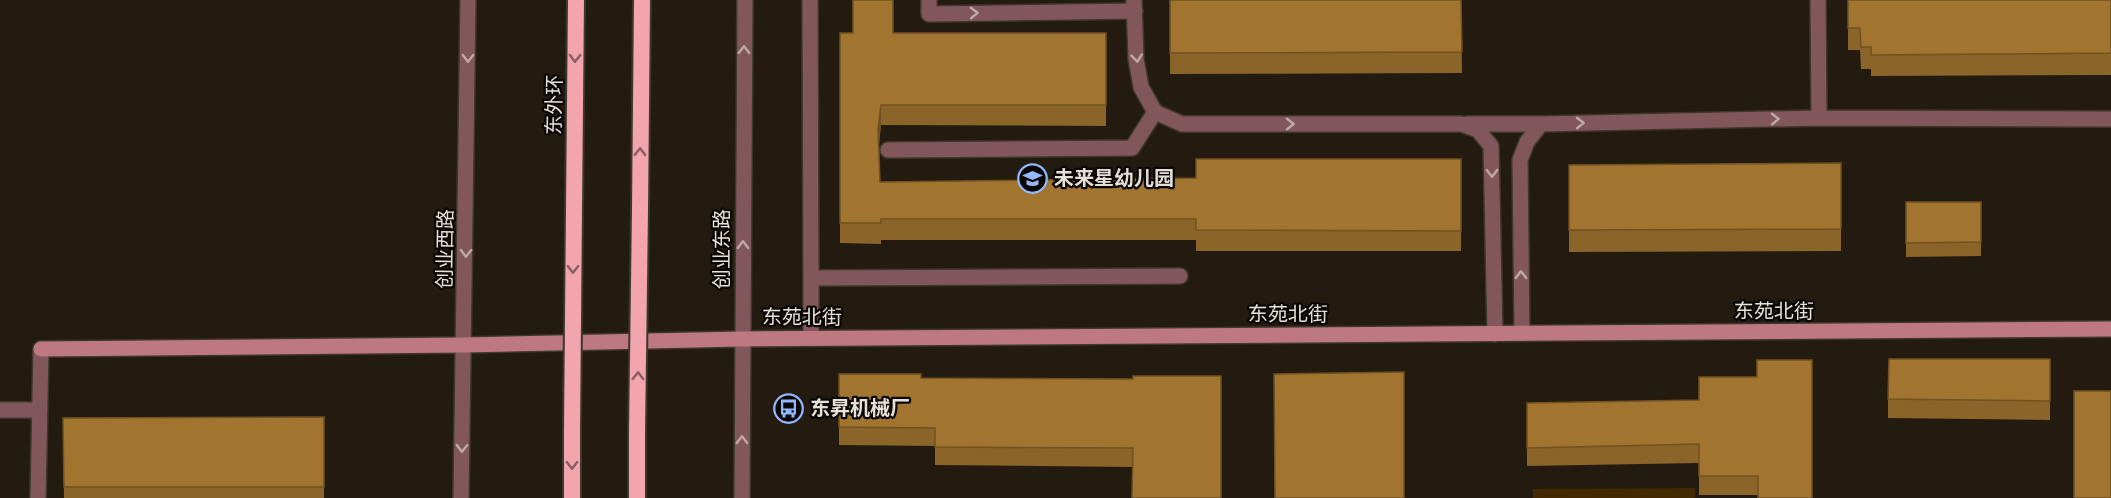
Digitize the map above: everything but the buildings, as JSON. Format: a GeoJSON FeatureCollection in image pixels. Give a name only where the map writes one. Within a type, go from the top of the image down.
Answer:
{"type":"FeatureCollection","features":[{"type":"Feature","properties":{"kind":"highway","name":"东外环"},"geometry":{"type":"LineString","coordinates":[[572,498],[576,0]]}},
{"type":"Feature","properties":{"kind":"highway"},"geometry":{"type":"LineString","coordinates":[[637,498],[642,0]]}},
{"type":"Feature","properties":{"kind":"main road","name":"东苑北街"},"geometry":{"type":"LineString","coordinates":[[41,349],[465,345],[811,338],[2111,329]]}},
{"type":"Feature","properties":{"kind":"street","name":"创业西路"},"geometry":{"type":"LineString","coordinates":[[461,498],[465,345],[468,0]]}},
{"type":"Feature","properties":{"kind":"street","name":"创业东路"},"geometry":{"type":"LineString","coordinates":[[742,498],[745,0]]}},
{"type":"Feature","properties":{"kind":"street"},"geometry":{"type":"LineString","coordinates":[[810,0],[811,338]]}},
{"type":"Feature","properties":{"kind":"street"},"geometry":{"type":"LineString","coordinates":[[929,0],[929,14],[1134,6],[1137,68],[1141,87],[1155,112],[1182,124],[1541,124],[1819,118],[2111,119]]}},
{"type":"Feature","properties":{"kind":"street"},"geometry":{"type":"LineString","coordinates":[[1818,0],[1819,118]]}},
{"type":"Feature","properties":{"kind":"street"},"geometry":{"type":"LineString","coordinates":[[888,150],[1132,148],[1155,112]]}},
{"type":"Feature","properties":{"kind":"street"},"geometry":{"type":"LineString","coordinates":[[1461,124],[1478,130],[1491,146],[1495,334]]}},
{"type":"Feature","properties":{"kind":"street"},"geometry":{"type":"LineString","coordinates":[[1522,333],[1520,160],[1527,142],[1541,124]]}},
{"type":"Feature","properties":{"kind":"street"},"geometry":{"type":"LineString","coordinates":[[811,278],[1180,276]]}},
{"type":"Feature","properties":{"kind":"street"},"geometry":{"type":"LineString","coordinates":[[38,498],[41,349]]}},
{"type":"Feature","properties":{"kind":"street"},"geometry":{"type":"LineString","coordinates":[[0,410],[40,410]]}},
{"type":"Feature","properties":{"kind":"shaded area"},"geometry":{"type":"Polygon","coordinates":[[[1695,488],[1695,498],[1533,498],[1533,489],[1695,488]]]}},
{"type":"Feature","properties":{"kind":"place","name":"未来星幼儿园"},"geometry":{"type":"Point","coordinates":[1033,178]}},
{"type":"Feature","properties":{"kind":"place","name":"东昇机械厂"},"geometry":{"type":"Point","coordinates":[789,408]}}]}
